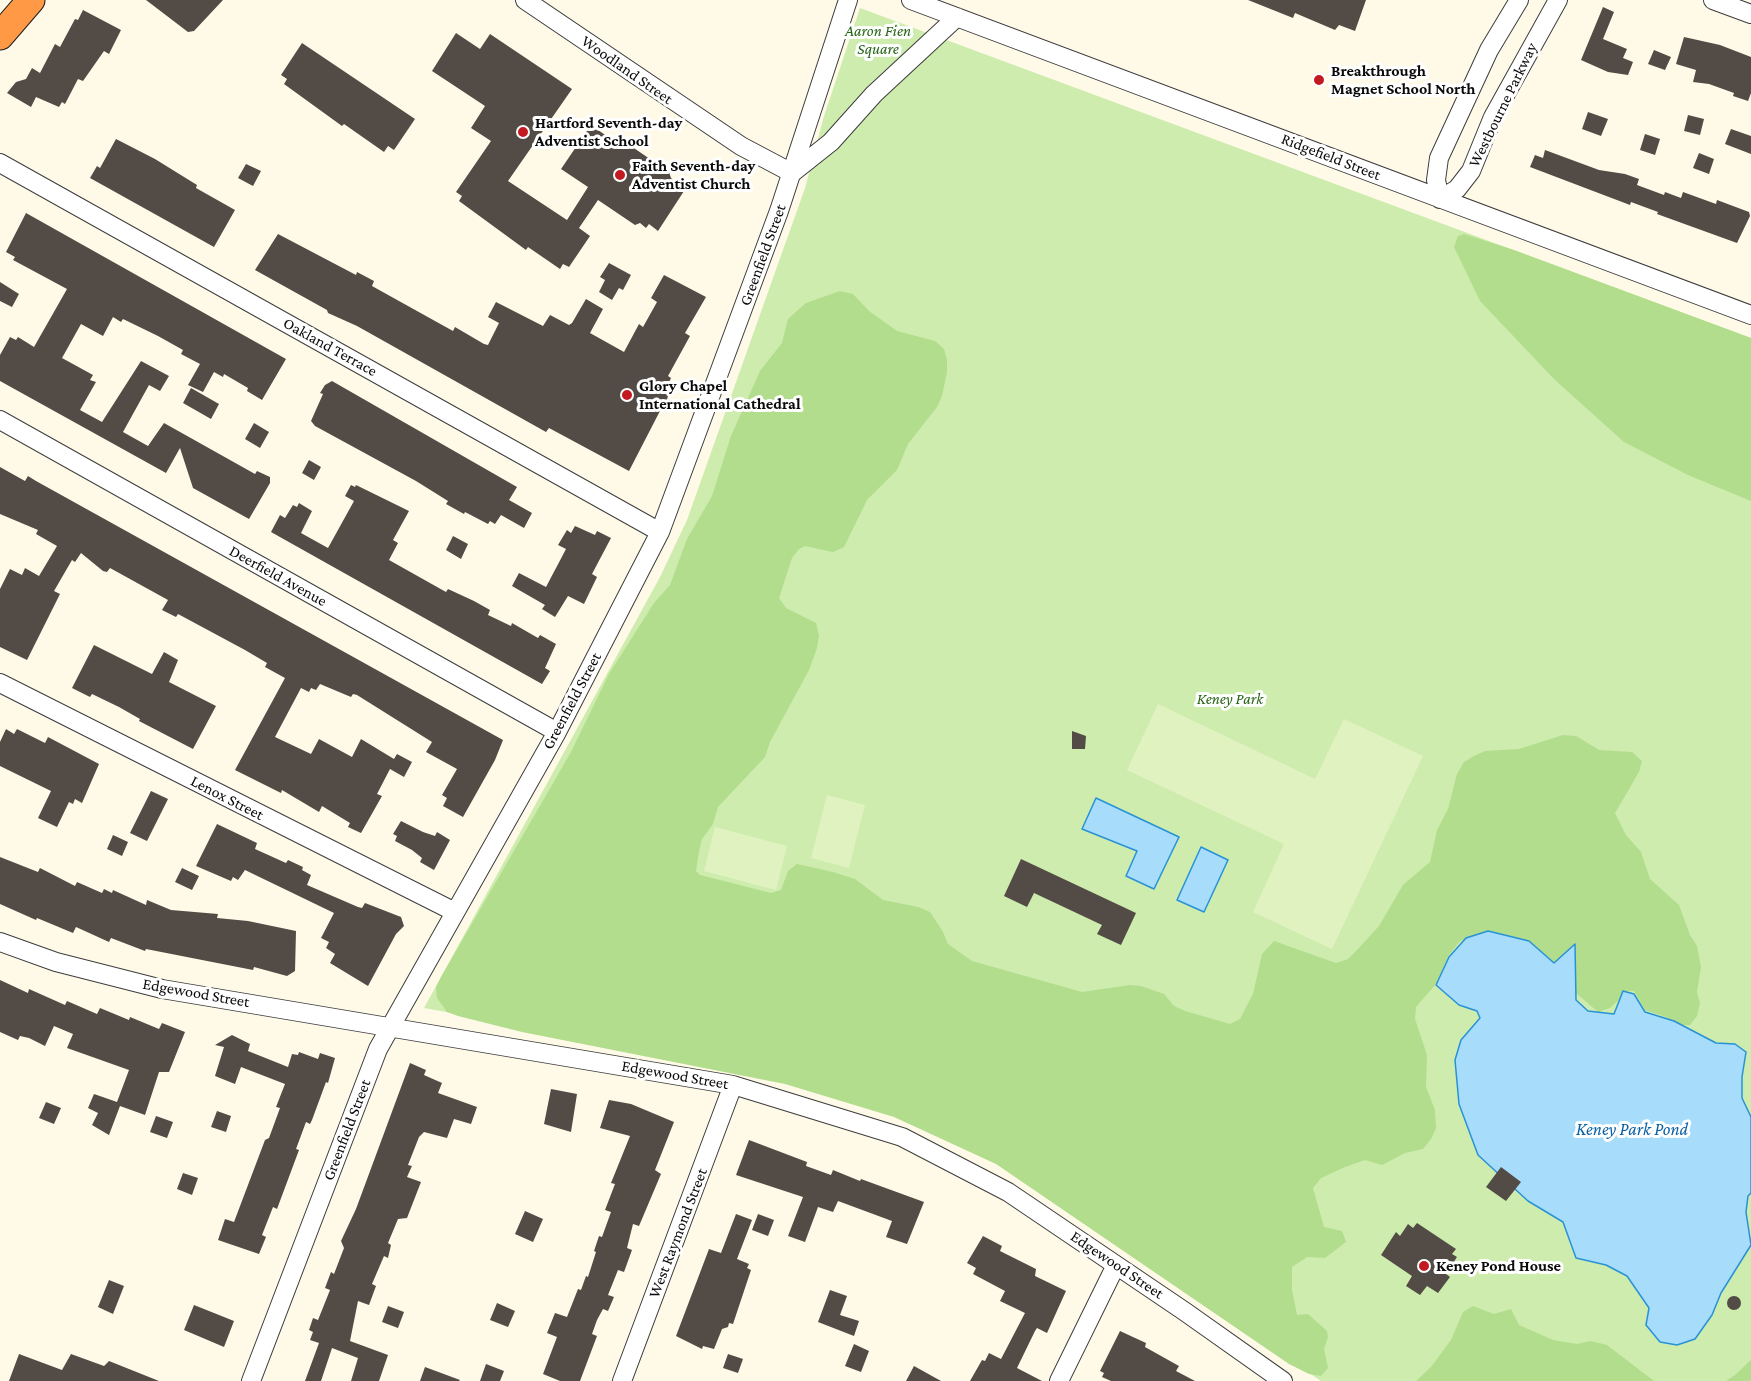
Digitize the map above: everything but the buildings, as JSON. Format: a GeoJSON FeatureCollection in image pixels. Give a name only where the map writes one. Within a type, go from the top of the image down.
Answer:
{"type":"FeatureCollection","features":[{"type":"Feature","properties":{"kind":"highway"},"geometry":{"type":"LineString","coordinates":[[0,36],[31,0]]}},
{"type":"Feature","properties":{"kind":"street","name":"Woodland Street"},"geometry":{"type":"LineString","coordinates":[[525,0],[741,146],[792,173]]}},
{"type":"Feature","properties":{"kind":"street","name":"Greenfield Street"},"geometry":{"type":"LineString","coordinates":[[251,1381],[378,1049],[557,732],[660,532],[792,173],[848,0]]}},
{"type":"Feature","properties":{"kind":"street","name":"Ridgefield Street"},"geometry":{"type":"LineString","coordinates":[[911,0],[1751,315]]}},
{"type":"Feature","properties":{"kind":"street"},"geometry":{"type":"LineString","coordinates":[[1440,199],[1436,180],[1439,158],[1489,50],[1518,0]]}},
{"type":"Feature","properties":{"kind":"street","name":"Westbourne Parkway"},"geometry":{"type":"LineString","coordinates":[[1440,199],[1457,189],[1471,171],[1493,117],[1558,0]]}},
{"type":"Feature","properties":{"kind":"street"},"geometry":{"type":"LineString","coordinates":[[1713,0],[1751,14]]}},
{"type":"Feature","properties":{"kind":"street"},"geometry":{"type":"LineString","coordinates":[[792,173],[831,142],[874,94],[957,17]]}},
{"type":"Feature","properties":{"kind":"street","name":"Oakland Terrace"},"geometry":{"type":"LineString","coordinates":[[0,163],[660,532]]}},
{"type":"Feature","properties":{"kind":"street","name":"Deerfield Avenue"},"geometry":{"type":"LineString","coordinates":[[0,420],[557,732]]}},
{"type":"Feature","properties":{"kind":"street","name":"Lenox Street"},"geometry":{"type":"LineString","coordinates":[[0,683],[455,912]]}},
{"type":"Feature","properties":{"kind":"street","name":"Edgewood Street"},"geometry":{"type":"LineString","coordinates":[[0,942],[56,962],[162,989],[733,1085],[902,1137],[1008,1192],[1116,1264],[1283,1381]]}},
{"type":"Feature","properties":{"kind":"street","name":"West Raymond Street"},"geometry":{"type":"LineString","coordinates":[[622,1381],[733,1085]]}},
{"type":"Feature","properties":{"kind":"street"},"geometry":{"type":"LineString","coordinates":[[1059,1381],[1116,1264]]}},
{"type":"Feature","properties":{"kind":"green space","name":"Keney Park"},"geometry":{"type":"Polygon","coordinates":[[[860,8],[1751,338],[1751,1381],[1321,1381],[1024,1179],[944,1135],[860,1101],[737,1065],[424,1008],[660,577],[687,520],[805,188],[824,116],[860,8]]]}},
{"type":"Feature","properties":{"kind":"green space"},"geometry":{"type":"Polygon","coordinates":[[[1464,234],[1514,250],[1751,338],[1751,501],[1688,475],[1624,442],[1555,380],[1480,301],[1454,247],[1458,236],[1464,234]]]}},
{"type":"Feature","properties":{"kind":"green space"},"geometry":{"type":"Polygon","coordinates":[[[840,291],[853,294],[869,311],[897,331],[935,341],[944,349],[947,372],[942,396],[937,407],[908,444],[897,470],[867,500],[844,547],[833,552],[805,546],[799,549],[792,558],[779,598],[786,608],[816,623],[819,636],[817,648],[809,670],[770,742],[765,757],[718,807],[713,824],[702,839],[696,871],[700,875],[771,893],[781,890],[788,871],[797,864],[833,872],[855,879],[883,900],[918,907],[930,912],[948,944],[972,961],[1082,992],[1130,985],[1141,986],[1164,994],[1174,1006],[1185,1011],[1230,1024],[1240,1019],[1253,994],[1262,954],[1274,941],[1336,963],[1348,959],[1379,926],[1403,885],[1430,862],[1437,830],[1448,809],[1457,774],[1464,762],[1485,751],[1519,749],[1563,735],[1576,736],[1599,750],[1632,752],[1642,761],[1639,772],[1615,813],[1626,835],[1641,852],[1650,879],[1679,905],[1690,935],[1697,946],[1701,967],[1697,992],[1700,1003],[1697,1016],[1690,1025],[1677,1025],[1666,1017],[1645,1010],[1634,991],[1628,991],[1610,1008],[1598,1012],[1576,993],[1575,952],[1555,965],[1471,937],[1460,941],[1449,955],[1435,985],[1416,1007],[1415,1019],[1427,1055],[1426,1087],[1435,1110],[1436,1128],[1431,1139],[1423,1149],[1405,1153],[1382,1165],[1365,1160],[1345,1167],[1321,1178],[1313,1188],[1324,1227],[1342,1231],[1346,1242],[1325,1258],[1307,1257],[1292,1267],[1292,1290],[1297,1315],[1308,1314],[1327,1331],[1328,1337],[1324,1349],[1328,1368],[1321,1376],[1309,1374],[1289,1364],[996,1164],[894,1117],[785,1084],[522,1032],[458,1016],[447,1012],[437,998],[436,987],[441,977],[571,752],[609,674],[654,603],[670,585],[687,539],[712,496],[731,436],[760,371],[782,343],[788,319],[806,303],[840,291]]]}},
{"type":"Feature","properties":{"kind":"green space"},"geometry":{"type":"Polygon","coordinates":[[[1158,704],[1315,779],[1344,719],[1423,756],[1332,949],[1253,912],[1284,844],[1127,770],[1158,704]]]}},
{"type":"Feature","properties":{"kind":"green space"},"geometry":{"type":"Polygon","coordinates":[[[827,795],[865,805],[849,868],[811,858],[827,795]]]}},
{"type":"Feature","properties":{"kind":"green space"},"geometry":{"type":"Polygon","coordinates":[[[715,827],[787,846],[776,890],[704,871],[715,827]]]}},
{"type":"Feature","properties":{"kind":"green space"},"geometry":{"type":"Polygon","coordinates":[[[1473,1306],[1494,1314],[1511,1309],[1519,1325],[1553,1340],[1577,1344],[1590,1341],[1607,1345],[1654,1381],[1416,1381],[1431,1367],[1451,1340],[1463,1312],[1473,1306]]]}},
{"type":"Feature","properties":{"kind":"green space"},"geometry":{"type":"Polygon","coordinates":[[[1751,1360],[1751,1381],[1726,1381],[1735,1375],[1751,1360]]]}},
{"type":"Feature","properties":{"kind":"water"},"geometry":{"type":"Polygon","coordinates":[[[1096,798],[1179,837],[1154,889],[1126,876],[1137,851],[1082,829],[1096,798]]]}},
{"type":"Feature","properties":{"kind":"water"},"geometry":{"type":"Polygon","coordinates":[[[1201,847],[1228,860],[1204,912],[1177,900],[1201,847]]]}},
{"type":"Feature","properties":{"kind":"water","name":"Keney Park Pond"},"geometry":{"type":"Polygon","coordinates":[[[1488,931],[1529,941],[1554,963],[1575,944],[1576,1000],[1588,1011],[1614,1014],[1623,991],[1634,994],[1645,1012],[1674,1021],[1716,1043],[1735,1044],[1746,1052],[1742,1077],[1742,1098],[1751,1117],[1751,1193],[1748,1196],[1746,1212],[1751,1245],[1721,1293],[1712,1315],[1695,1339],[1677,1345],[1660,1342],[1646,1325],[1649,1308],[1627,1276],[1606,1265],[1576,1258],[1563,1222],[1528,1201],[1478,1155],[1459,1104],[1455,1060],[1461,1040],[1480,1018],[1477,1011],[1459,1005],[1436,985],[1449,957],[1466,938],[1488,931]]]}},
{"type":"Feature","properties":{"kind":"place","name":"Breakthrough Magnet School North"},"geometry":{"type":"Point","coordinates":[1319,80]}},
{"type":"Feature","properties":{"kind":"place","name":"Hartford Seventh-day Adventist School"},"geometry":{"type":"Point","coordinates":[523,132]}},
{"type":"Feature","properties":{"kind":"place","name":"Faith Seventh-day Adventist Church"},"geometry":{"type":"Point","coordinates":[620,175]}},
{"type":"Feature","properties":{"kind":"place","name":"Glory Chapel International Cathedral"},"geometry":{"type":"Point","coordinates":[627,395]}},
{"type":"Feature","properties":{"kind":"place","name":"Keney Pond House"},"geometry":{"type":"Point","coordinates":[1424,1266]}},
{"type":"Feature","properties":{"kind":"park label","name":"Aaron Fien Square"},"geometry":{"type":"Point","coordinates":[878,40]}}]}
